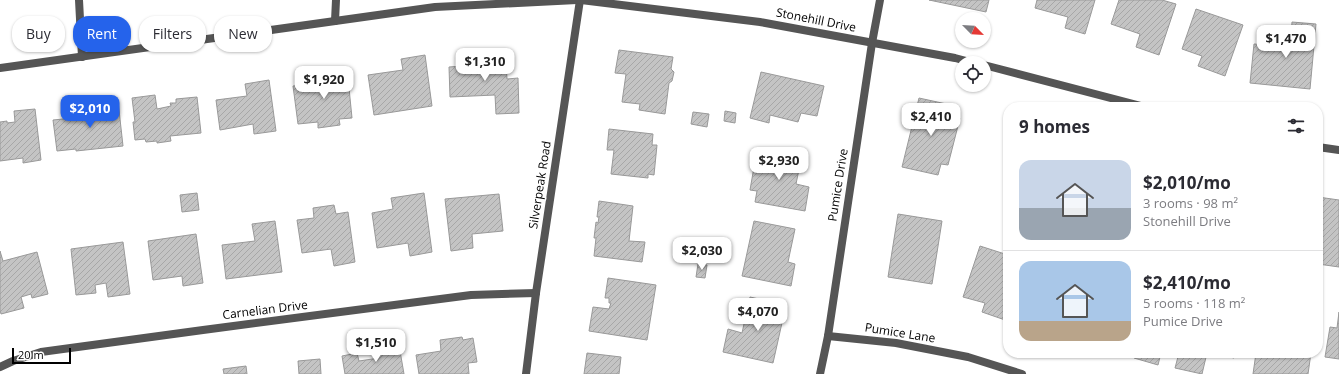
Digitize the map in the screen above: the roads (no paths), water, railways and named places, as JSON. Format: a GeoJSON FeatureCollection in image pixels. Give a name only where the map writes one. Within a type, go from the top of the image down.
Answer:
{"type":"FeatureCollection","features":[{"type":"Feature","properties":{"kind":"street"},"geometry":{"type":"LineString","coordinates":[[80,0],[82,57]]}},
{"type":"Feature","properties":{"kind":"street"},"geometry":{"type":"LineString","coordinates":[[335,21],[336,0]]}},
{"type":"Feature","properties":{"kind":"street","name":"Stonehill Drive"},"geometry":{"type":"LineString","coordinates":[[0,68],[435,6],[579,0],[760,22],[955,58]]}},
{"type":"Feature","properties":{"kind":"street","name":"Silverpeak Road"},"geometry":{"type":"LineString","coordinates":[[526,374],[536,293],[579,0]]}},
{"type":"Feature","properties":{"kind":"street","name":"Pumice Drive"},"geometry":{"type":"LineString","coordinates":[[820,374],[828,336],[872,43],[880,0]]}},
{"type":"Feature","properties":{"kind":"street"},"geometry":{"type":"LineString","coordinates":[[991,68],[1125,102]]}},
{"type":"Feature","properties":{"kind":"street"},"geometry":{"type":"LineString","coordinates":[[1323,148],[1339,150]]}},
{"type":"Feature","properties":{"kind":"street","name":"Carnelian Drive"},"geometry":{"type":"LineString","coordinates":[[0,367],[41,352],[471,295],[536,293]]}},
{"type":"Feature","properties":{"kind":"street","name":"Pumice Lane"},"geometry":{"type":"LineString","coordinates":[[828,336],[896,343],[968,357],[1022,374]]}}]}
